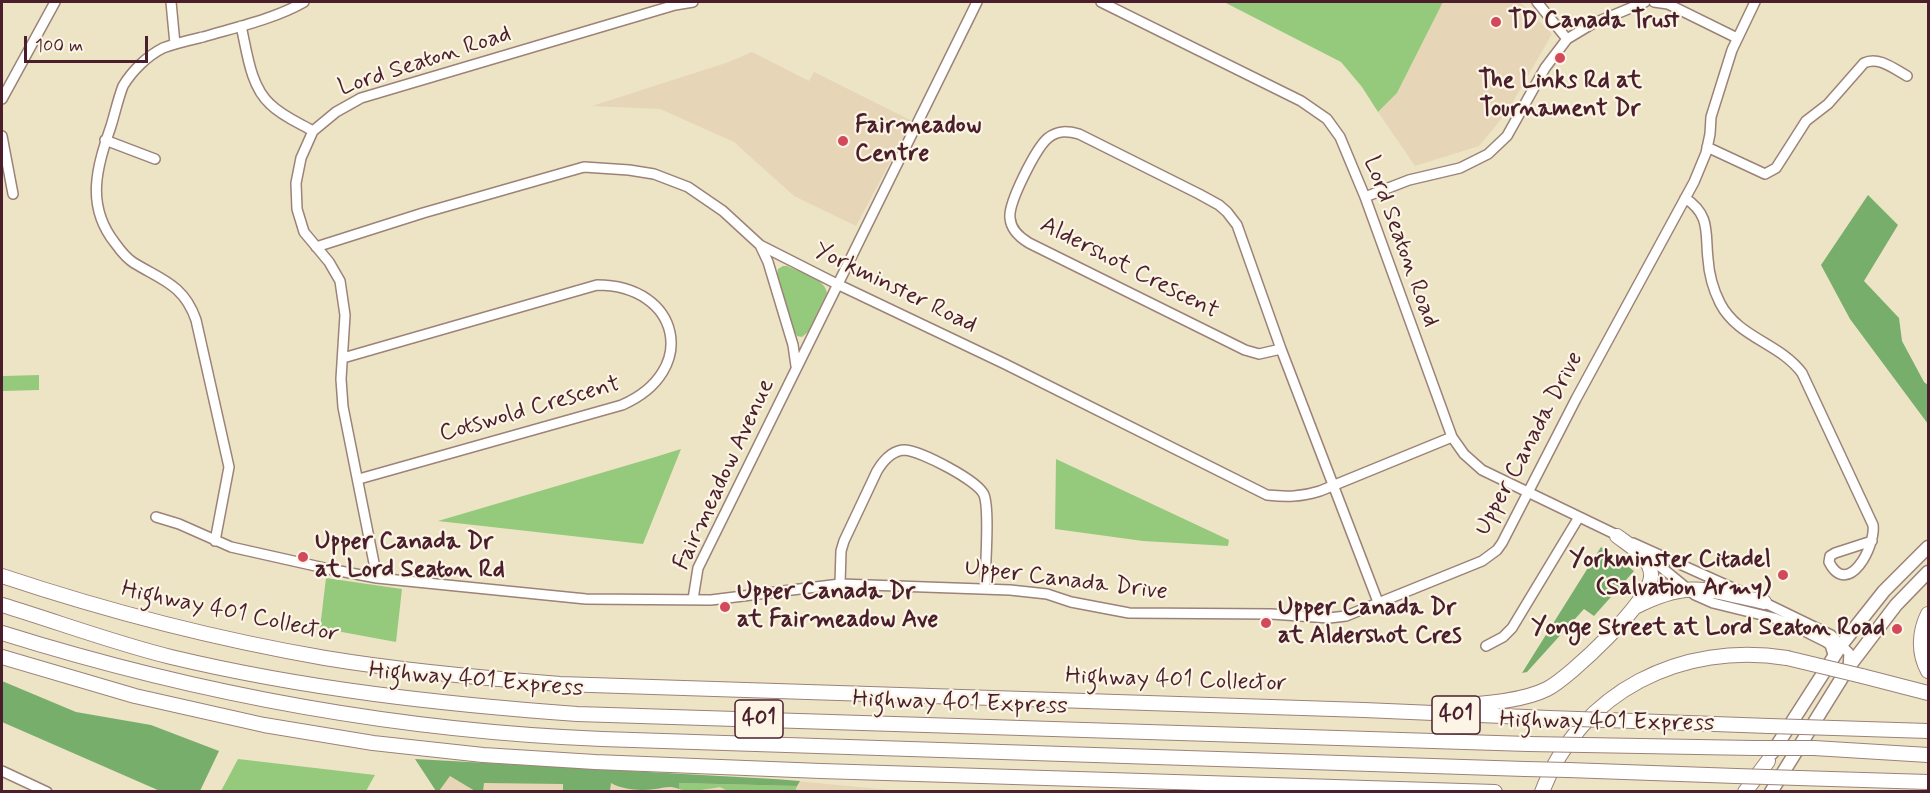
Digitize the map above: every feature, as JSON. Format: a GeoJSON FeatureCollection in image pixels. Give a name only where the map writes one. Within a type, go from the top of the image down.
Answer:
{"type":"FeatureCollection","features":[{"type":"Feature","properties":{"kind":"highway"},"geometry":{"type":"LineString","coordinates":[[1364,710],[1466,706],[1514,699],[1547,689],[1579,665],[1634,608],[1649,585],[1652,576],[1644,558],[1617,536]]}},
{"type":"Feature","properties":{"kind":"highway","name":"Highway 401 Collector"},"geometry":{"type":"LineString","coordinates":[[2,576],[126,614],[237,641],[325,658],[457,676],[560,684],[1929,731]]}},
{"type":"Feature","properties":{"kind":"highway"},"geometry":{"type":"LineString","coordinates":[[1634,608],[1668,592],[1686,588],[1704,589],[1764,602]]}},
{"type":"Feature","properties":{"kind":"highway","name":"Highway 401 Express"},"geometry":{"type":"LineString","coordinates":[[2,605],[169,656],[265,677],[382,696],[486,708],[577,714],[1528,744],[1814,748],[1929,754]]}},
{"type":"Feature","properties":{"kind":"highway"},"geometry":{"type":"LineString","coordinates":[[1929,614],[1923,627],[1921,645],[1923,661],[1929,671]]}},
{"type":"Feature","properties":{"kind":"highway","name":"Highway 401 Express"},"geometry":{"type":"LineString","coordinates":[[2,633],[136,672],[279,704],[396,722],[513,734],[1929,782]]}},
{"type":"Feature","properties":{"kind":"highway"},"geometry":{"type":"LineString","coordinates":[[1542,792],[1560,755],[1582,725],[1612,698],[1640,680],[1670,667],[1713,656],[1747,654],[1787,658],[1929,693]]}},
{"type":"Feature","properties":{"kind":"highway","name":"401"},"geometry":{"type":"LineString","coordinates":[[2,657],[98,686],[216,715],[300,732],[410,748],[558,760],[821,771],[1496,792]]}},
{"type":"Feature","properties":{"kind":"highway"},"geometry":{"type":"LineString","coordinates":[[1745,792],[1768,761]]}},
{"type":"Feature","properties":{"kind":"highway"},"geometry":{"type":"LineString","coordinates":[[909,772],[955,781],[1136,787],[1200,792]]}},
{"type":"Feature","properties":{"kind":"main road"},"geometry":{"type":"LineString","coordinates":[[1749,792],[1842,644],[1884,591],[1929,547]]}},
{"type":"Feature","properties":{"kind":"main road"},"geometry":{"type":"LineString","coordinates":[[1771,792],[1848,668],[1896,605],[1929,572]]}},
{"type":"Feature","properties":{"kind":"street"},"geometry":{"type":"LineString","coordinates":[[2,99],[55,2]]}},
{"type":"Feature","properties":{"kind":"street"},"geometry":{"type":"LineString","coordinates":[[171,2],[175,44]]}},
{"type":"Feature","properties":{"kind":"street"},"geometry":{"type":"LineString","coordinates":[[215,541],[229,467],[193,309],[186,298],[170,283],[134,263],[122,253],[104,226],[96,206],[96,174],[123,86],[129,76],[151,56],[175,44],[241,27],[287,11],[304,2]]}},
{"type":"Feature","properties":{"kind":"street","name":"Lord Seaton Road"},"geometry":{"type":"LineString","coordinates":[[377,578],[343,406],[341,379],[345,315],[340,281],[329,262],[304,232],[297,209],[296,183],[301,158],[313,131],[336,112],[361,98],[675,3],[693,2]]}},
{"type":"Feature","properties":{"kind":"street","name":"Fairmeadow Avenue"},"geometry":{"type":"LineString","coordinates":[[693,599],[698,568],[977,2]]}},
{"type":"Feature","properties":{"kind":"street"},"geometry":{"type":"LineString","coordinates":[[1537,2],[1568,39]]}},
{"type":"Feature","properties":{"kind":"street"},"geometry":{"type":"LineString","coordinates":[[1365,197],[1409,180],[1460,168],[1488,154],[1507,136],[1545,68],[1568,39],[1592,24],[1645,2]]}},
{"type":"Feature","properties":{"kind":"street"},"geometry":{"type":"LineString","coordinates":[[1654,2],[1668,4],[1737,38]]}},
{"type":"Feature","properties":{"kind":"street","name":"Upper Canada Drive"},"geometry":{"type":"LineString","coordinates":[[156,517],[179,524],[215,541],[252,552],[377,578],[586,599],[711,600],[840,584],[985,587],[1047,594],[1117,612],[1271,614],[1329,618],[1346,616],[1482,561],[1497,550],[1502,543],[1589,375],[1686,198],[1707,147],[1717,95],[1737,38],[1755,2]]}},
{"type":"Feature","properties":{"kind":"street","name":"Lord Seaton Road"},"geometry":{"type":"LineString","coordinates":[[1108,3],[1316,110],[1327,119],[1340,137],[1365,197],[1452,438],[1464,454],[1482,470],[1617,536],[1764,602],[1831,635],[1842,644]]}},
{"type":"Feature","properties":{"kind":"street"},"geometry":{"type":"LineString","coordinates":[[241,27],[255,81],[261,93],[269,104],[313,131]]}},
{"type":"Feature","properties":{"kind":"street"},"geometry":{"type":"LineString","coordinates":[[1707,147],[1765,174],[1776,168],[1806,121],[1830,102],[1864,63],[1872,60],[1881,61],[1907,76]]}},
{"type":"Feature","properties":{"kind":"street","name":"Aldershot Crescent"},"geometry":{"type":"LineString","coordinates":[[1281,349],[1259,354],[1245,350],[1029,243],[1013,231],[1010,220],[1011,203],[1041,145],[1056,134],[1067,131],[1079,134],[1220,205],[1237,225],[1281,349],[1378,602]]}},
{"type":"Feature","properties":{"kind":"street"},"geometry":{"type":"LineString","coordinates":[[2,136],[13,194]]}},
{"type":"Feature","properties":{"kind":"street"},"geometry":{"type":"LineString","coordinates":[[105,140],[155,159]]}},
{"type":"Feature","properties":{"kind":"street","name":"Yorkminster Road"},"geometry":{"type":"LineString","coordinates":[[316,247],[423,213],[584,167],[654,174],[688,187],[723,211],[760,245],[998,360],[1267,495],[1301,497],[1452,438]]}},
{"type":"Feature","properties":{"kind":"street"},"geometry":{"type":"LineString","coordinates":[[1686,198],[1699,209],[1704,219],[1712,284],[1725,311],[1757,340],[1788,356],[1802,374],[1873,525],[1872,541],[1856,570],[1844,576],[1836,573],[1829,562],[1830,556],[1872,541]]}},
{"type":"Feature","properties":{"kind":"street","name":"Fairmeadow Avenue"},"geometry":{"type":"LineString","coordinates":[[760,245],[768,262],[793,345],[796,368]]}},
{"type":"Feature","properties":{"kind":"street","name":"Cotswold Crescent"},"geometry":{"type":"LineString","coordinates":[[343,358],[597,285],[614,285],[631,289],[645,296],[666,322],[671,344],[665,369],[652,386],[637,399],[590,415],[359,479]]}},
{"type":"Feature","properties":{"kind":"street"},"geometry":{"type":"LineString","coordinates":[[840,584],[841,551],[844,541],[877,471],[883,461],[898,451],[906,450],[950,469],[981,489],[986,504],[985,587]]}},
{"type":"Feature","properties":{"kind":"street"},"geometry":{"type":"LineString","coordinates":[[1486,646],[1503,638],[1512,628],[1579,517]]}},
{"type":"Feature","properties":{"kind":"street","name":"Lord Seaton Road"},"geometry":{"type":"LineString","coordinates":[[1617,536],[1645,554],[1695,595],[1713,603],[1774,618],[1798,628],[1830,645],[1834,658]]}},
{"type":"Feature","properties":{"kind":"street"},"geometry":{"type":"LineString","coordinates":[[1842,644],[1849,653],[1848,668]]}},
{"type":"Feature","properties":{"kind":"street"},"geometry":{"type":"LineString","coordinates":[[2,771],[47,792]]}},
{"type":"Feature","properties":{"kind":"shaded area"},"geometry":{"type":"Polygon","coordinates":[[[1443,2],[1520,2],[1552,34],[1507,112],[1479,146],[1415,166],[1378,112],[1397,93],[1443,2]]]}},
{"type":"Feature","properties":{"kind":"shaded area"},"geometry":{"type":"Polygon","coordinates":[[[752,52],[809,81],[814,72],[912,121],[856,226],[794,196],[734,142],[660,109],[592,106],[729,62],[752,52]]]}},
{"type":"Feature","properties":{"kind":"shaded area"},"geometry":{"type":"Polygon","coordinates":[[[415,759],[576,770],[774,779],[901,791],[436,791],[415,759]]]}},
{"type":"Feature","properties":{"kind":"green space"},"geometry":{"type":"Polygon","coordinates":[[[1224,2],[1443,2],[1397,93],[1378,112],[1362,87],[1341,62],[1224,2]]]}},
{"type":"Feature","properties":{"kind":"green space"},"geometry":{"type":"Polygon","coordinates":[[[1868,195],[1898,225],[1864,281],[1899,318],[1902,341],[1924,382],[1928,385],[1928,424],[1850,319],[1821,265],[1868,195]]]}},
{"type":"Feature","properties":{"kind":"green space"},"geometry":{"type":"Polygon","coordinates":[[[783,266],[817,279],[827,293],[808,332],[802,337],[797,336],[792,328],[777,274],[778,269],[783,266]]]}},
{"type":"Feature","properties":{"kind":"green space"},"geometry":{"type":"Polygon","coordinates":[[[39,375],[39,390],[3,391],[3,376],[39,375]]]}},
{"type":"Feature","properties":{"kind":"green space"},"geometry":{"type":"Polygon","coordinates":[[[681,449],[643,544],[438,521],[652,458],[681,449]]]}},
{"type":"Feature","properties":{"kind":"green space"},"geometry":{"type":"Polygon","coordinates":[[[1056,459],[1229,540],[1228,546],[1143,541],[1055,529],[1056,459]]]}},
{"type":"Feature","properties":{"kind":"green space"},"geometry":{"type":"Polygon","coordinates":[[[1601,547],[1634,571],[1594,616],[1584,609],[1527,672],[1522,673],[1601,547]]]}},
{"type":"Feature","properties":{"kind":"green space"},"geometry":{"type":"Polygon","coordinates":[[[326,578],[402,589],[396,642],[320,628],[326,578]]]}},
{"type":"Feature","properties":{"kind":"green space"},"geometry":{"type":"Polygon","coordinates":[[[2,681],[76,712],[151,725],[219,751],[200,791],[160,791],[2,722],[2,681]]]}},
{"type":"Feature","properties":{"kind":"green space"},"geometry":{"type":"Polygon","coordinates":[[[238,759],[375,775],[366,791],[221,791],[238,759]]]}},
{"type":"Feature","properties":{"kind":"green space"},"geometry":{"type":"Polygon","coordinates":[[[415,759],[800,781],[797,786],[679,783],[679,789],[669,787],[644,790],[627,789],[611,783],[610,791],[563,791],[563,784],[484,783],[483,791],[475,791],[450,776],[439,791],[436,791],[415,759]]]}},
{"type":"Feature","properties":{"kind":"green space"},"geometry":{"type":"Polygon","coordinates":[[[679,783],[797,786],[795,792],[728,791],[720,787],[689,791],[679,789],[679,783]]]}},
{"type":"Feature","properties":{"kind":"place","name":"TD Canada Trust"},"geometry":{"type":"Point","coordinates":[1496,22]}},
{"type":"Feature","properties":{"kind":"place","name":"The Links Rd at Tournament Dr"},"geometry":{"type":"Point","coordinates":[1560,58]}},
{"type":"Feature","properties":{"kind":"place","name":"Fairmeadow Centre"},"geometry":{"type":"Point","coordinates":[843,141]}},
{"type":"Feature","properties":{"kind":"place","name":"Upper Canada Dr at Lord Seaton Rd"},"geometry":{"type":"Point","coordinates":[303,557]}},
{"type":"Feature","properties":{"kind":"place","name":"Yorkminster Citadel (Salvation Army)"},"geometry":{"type":"Point","coordinates":[1783,575]}},
{"type":"Feature","properties":{"kind":"place","name":"Upper Canada Dr at Fairmeadow Ave"},"geometry":{"type":"Point","coordinates":[725,607]}},
{"type":"Feature","properties":{"kind":"place","name":"Upper Canada Dr at Aldershot Cres"},"geometry":{"type":"Point","coordinates":[1266,623]}},
{"type":"Feature","properties":{"kind":"place","name":"Yonge Street at Lord Seaton Road"},"geometry":{"type":"Point","coordinates":[1897,629]}}]}
